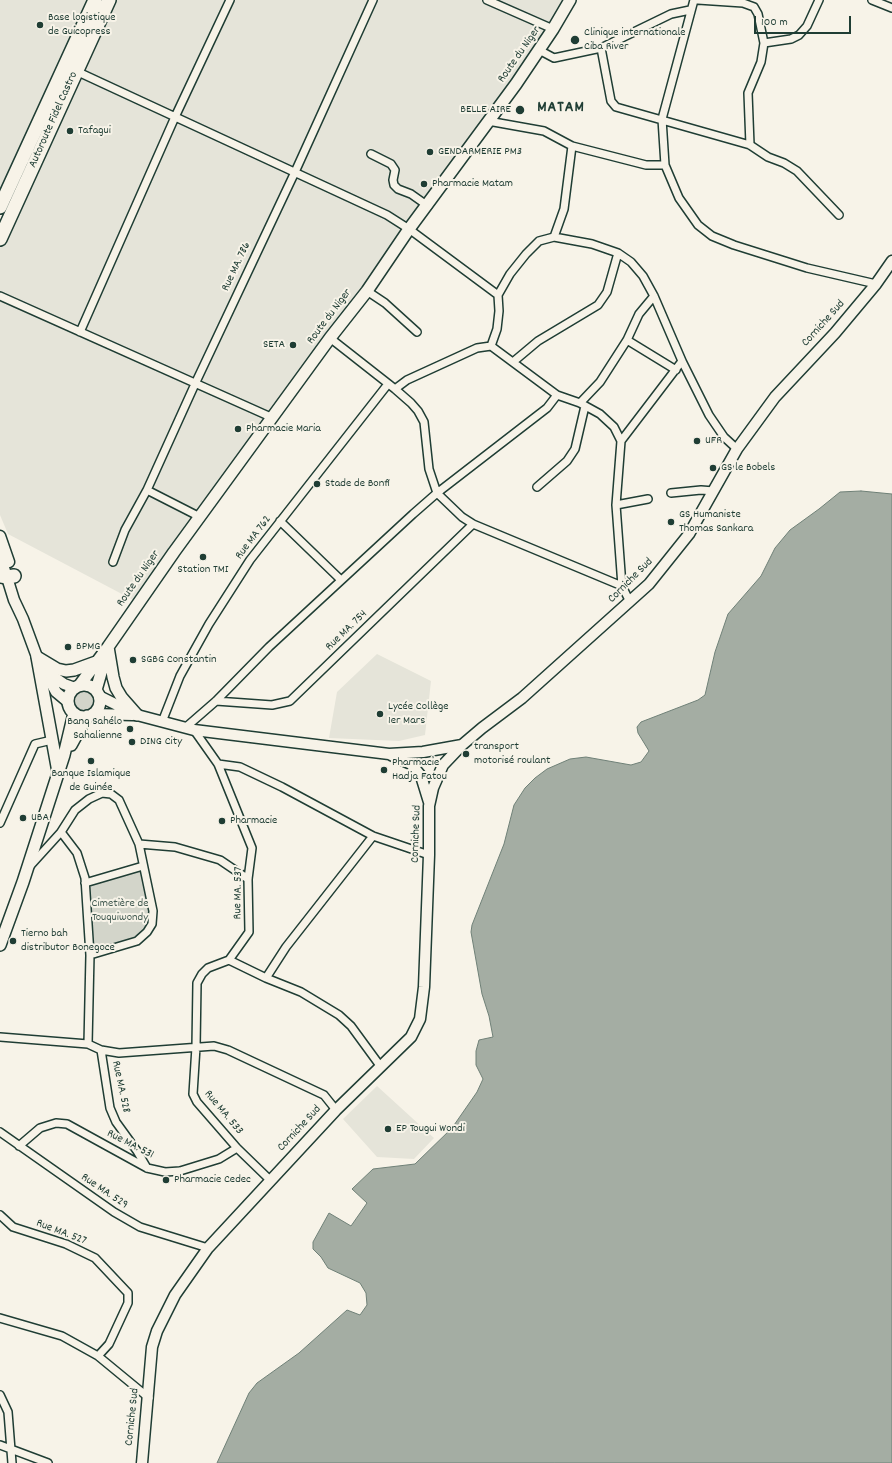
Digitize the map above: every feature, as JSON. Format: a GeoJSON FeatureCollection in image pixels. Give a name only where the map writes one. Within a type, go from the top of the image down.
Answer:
{"type":"FeatureCollection","features":[{"type":"Feature","properties":{"kind":"highway","name":"Autoroute Fidel Castro"},"geometry":{"type":"LineString","coordinates":[[0,207],[95,0]]}},
{"type":"Feature","properties":{"kind":"highway","name":"Autoroute Fidel Castro"},"geometry":{"type":"LineString","coordinates":[[0,239],[109,0]]}},
{"type":"Feature","properties":{"kind":"main road","name":"Route du Niger"},"geometry":{"type":"LineString","coordinates":[[77,687],[108,647],[330,338],[367,291],[409,229],[428,206],[539,50],[570,0]]}},
{"type":"Feature","properties":{"kind":"main road","name":"Corniche Sud"},"geometry":{"type":"LineString","coordinates":[[142,1463],[149,1398],[152,1347],[157,1331],[175,1295],[208,1248],[336,1110],[411,1037],[420,1019],[424,987],[429,855],[429,806],[433,788],[443,765],[462,745],[522,698],[649,584],[688,534],[737,449],[775,397],[835,333],[876,284],[892,261]]}},
{"type":"Feature","properties":{"kind":"main road"},"geometry":{"type":"LineString","coordinates":[[0,536],[7,577]]}},
{"type":"Feature","properties":{"kind":"main road"},"geometry":{"type":"LineString","coordinates":[[0,555],[14,600],[23,619],[36,657],[58,773]]}},
{"type":"Feature","properties":{"kind":"main road","name":"Route du Niger"},"geometry":{"type":"LineString","coordinates":[[98,693],[108,647]]}},
{"type":"Feature","properties":{"kind":"main road"},"geometry":{"type":"LineString","coordinates":[[108,647],[112,677],[116,688],[122,698],[137,715]]}},
{"type":"Feature","properties":{"kind":"main road"},"geometry":{"type":"LineString","coordinates":[[36,657],[57,669],[66,671],[74,670],[96,662]]}},
{"type":"Feature","properties":{"kind":"main road"},"geometry":{"type":"LineString","coordinates":[[36,657],[56,692],[68,702]]}},
{"type":"Feature","properties":{"kind":"main road"},"geometry":{"type":"LineString","coordinates":[[43,669],[64,684],[77,687],[88,685],[98,693],[137,715],[189,729],[389,754],[423,752],[462,745]]}},
{"type":"Feature","properties":{"kind":"main road"},"geometry":{"type":"LineString","coordinates":[[77,687],[68,696],[68,702],[71,710],[82,717],[90,715],[137,715]]}},
{"type":"Feature","properties":{"kind":"main road"},"geometry":{"type":"LineString","coordinates":[[64,756],[90,715],[99,706],[98,693]]}},
{"type":"Feature","properties":{"kind":"main road"},"geometry":{"type":"LineString","coordinates":[[0,945],[28,868],[64,756],[74,713]]}},
{"type":"Feature","properties":{"kind":"main road"},"geometry":{"type":"LineString","coordinates":[[389,754],[411,764],[421,776],[429,806]]}},
{"type":"Feature","properties":{"kind":"street"},"geometry":{"type":"LineString","coordinates":[[80,332],[175,117],[230,0]]}},
{"type":"Feature","properties":{"kind":"street","name":"Rue MA. 786"},"geometry":{"type":"LineString","coordinates":[[113,562],[125,530],[147,490],[195,384],[295,172],[373,0]]}},
{"type":"Feature","properties":{"kind":"street"},"geometry":{"type":"LineString","coordinates":[[487,0],[553,29]]}},
{"type":"Feature","properties":{"kind":"street"},"geometry":{"type":"LineString","coordinates":[[694,0],[690,10],[662,119],[665,165],[679,198],[698,225],[712,236],[734,245],[807,268],[876,284]]}},
{"type":"Feature","properties":{"kind":"street"},"geometry":{"type":"LineString","coordinates":[[698,0],[743,3],[754,7],[758,14],[764,43],[761,62],[748,92],[750,145]]}},
{"type":"Feature","properties":{"kind":"street"},"geometry":{"type":"LineString","coordinates":[[764,43],[791,39],[799,34],[808,26],[819,0]]}},
{"type":"Feature","properties":{"kind":"street"},"geometry":{"type":"LineString","coordinates":[[872,0],[892,8]]}},
{"type":"Feature","properties":{"kind":"street"},"geometry":{"type":"LineString","coordinates":[[539,50],[554,58],[601,48],[671,14],[690,10]]}},
{"type":"Feature","properties":{"kind":"street"},"geometry":{"type":"LineString","coordinates":[[601,48],[611,101],[616,106],[750,145],[768,157],[784,163],[797,171],[839,215]]}},
{"type":"Feature","properties":{"kind":"street"},"geometry":{"type":"LineString","coordinates":[[76,71],[386,215],[409,229],[498,295]]}},
{"type":"Feature","properties":{"kind":"street"},"geometry":{"type":"LineString","coordinates":[[488,121],[544,130],[572,146],[646,165],[665,165]]}},
{"type":"Feature","properties":{"kind":"street"},"geometry":{"type":"LineString","coordinates":[[554,237],[564,209],[572,146]]}},
{"type":"Feature","properties":{"kind":"street"},"geometry":{"type":"LineString","coordinates":[[371,154],[394,167],[395,170],[393,180],[394,185],[398,189],[411,194],[428,206]]}},
{"type":"Feature","properties":{"kind":"street"},"geometry":{"type":"LineString","coordinates":[[491,346],[497,329],[499,311],[498,295],[510,274],[539,241],[554,237],[592,244],[618,253],[631,262],[643,276],[654,296],[682,361],[709,415],[724,437],[737,449]]}},
{"type":"Feature","properties":{"kind":"street"},"geometry":{"type":"LineString","coordinates":[[513,362],[538,341],[598,305],[607,292],[618,253]]}},
{"type":"Feature","properties":{"kind":"street"},"geometry":{"type":"LineString","coordinates":[[367,291],[385,303],[417,332]]}},
{"type":"Feature","properties":{"kind":"street"},"geometry":{"type":"LineString","coordinates":[[0,296],[273,418]]}},
{"type":"Feature","properties":{"kind":"street"},"geometry":{"type":"LineString","coordinates":[[537,487],[567,461],[574,449],[583,404],[600,382],[627,340],[639,314],[654,296]]}},
{"type":"Feature","properties":{"kind":"street"},"geometry":{"type":"LineString","coordinates":[[330,338],[396,389],[411,403],[424,422],[429,469],[437,493],[462,517],[473,524],[622,586]]}},
{"type":"Feature","properties":{"kind":"street"},"geometry":{"type":"LineString","coordinates":[[627,340],[676,370]]}},
{"type":"Feature","properties":{"kind":"street"},"geometry":{"type":"LineString","coordinates":[[396,389],[407,380],[477,348],[491,346],[557,395],[583,404],[600,414],[614,427],[621,441],[616,504],[622,586],[630,602]]}},
{"type":"Feature","properties":{"kind":"street"},"geometry":{"type":"LineString","coordinates":[[621,441],[682,361]]}},
{"type":"Feature","properties":{"kind":"street","name":"Rue MA 762"},"geometry":{"type":"LineString","coordinates":[[162,722],[180,676],[209,624],[250,560],[388,384]]}},
{"type":"Feature","properties":{"kind":"street"},"geometry":{"type":"LineString","coordinates":[[189,729],[268,647],[341,580],[437,493],[547,408],[557,395]]}},
{"type":"Feature","properties":{"kind":"street"},"geometry":{"type":"LineString","coordinates":[[147,490],[200,517]]}},
{"type":"Feature","properties":{"kind":"street"},"geometry":{"type":"LineString","coordinates":[[671,493],[701,490],[714,491]]}},
{"type":"Feature","properties":{"kind":"street"},"geometry":{"type":"LineString","coordinates":[[616,504],[648,499]]}},
{"type":"Feature","properties":{"kind":"street"},"geometry":{"type":"LineString","coordinates":[[280,521],[341,580]]}},
{"type":"Feature","properties":{"kind":"street","name":"Rue MA. 754"},"geometry":{"type":"LineString","coordinates":[[216,701],[272,705],[290,701],[473,524]]}},
{"type":"Feature","properties":{"kind":"street","name":"Rue MA. 537"},"geometry":{"type":"LineString","coordinates":[[189,729],[218,764],[252,848],[248,878],[249,932],[228,960]]}},
{"type":"Feature","properties":{"kind":"street"},"geometry":{"type":"LineString","coordinates":[[0,823],[35,744],[52,740]]}},
{"type":"Feature","properties":{"kind":"street"},"geometry":{"type":"LineString","coordinates":[[218,764],[240,767],[282,787],[373,836],[429,855]]}},
{"type":"Feature","properties":{"kind":"street"},"geometry":{"type":"LineString","coordinates":[[28,868],[61,832],[75,810],[89,799],[102,793],[111,794],[118,800],[139,844],[153,911],[152,924],[147,932],[137,941],[90,955]]}},
{"type":"Feature","properties":{"kind":"street"},"geometry":{"type":"LineString","coordinates":[[61,832],[77,853],[85,878],[90,955],[88,1044]]}},
{"type":"Feature","properties":{"kind":"street"},"geometry":{"type":"LineString","coordinates":[[266,978],[286,947],[373,836]]}},
{"type":"Feature","properties":{"kind":"street"},"geometry":{"type":"LineString","coordinates":[[139,844],[174,847],[220,860],[248,878]]}},
{"type":"Feature","properties":{"kind":"street"},"geometry":{"type":"LineString","coordinates":[[85,883],[144,866]]}},
{"type":"Feature","properties":{"kind":"street"},"geometry":{"type":"LineString","coordinates":[[196,1047],[197,983],[202,974],[208,968],[228,960],[266,978],[301,992],[338,1015],[351,1026],[381,1067]]}},
{"type":"Feature","properties":{"kind":"street"},"geometry":{"type":"LineString","coordinates":[[0,1037],[88,1044],[101,1050],[118,1053],[214,1046],[228,1050],[324,1095],[336,1110]]}},
{"type":"Feature","properties":{"kind":"street","name":"Rue MA. 533"},"geometry":{"type":"LineString","coordinates":[[196,1047],[193,1094],[197,1102],[238,1148],[270,1180]]}},
{"type":"Feature","properties":{"kind":"street","name":"Rue MA. 528"},"geometry":{"type":"LineString","coordinates":[[101,1050],[110,1108],[116,1122],[137,1151],[147,1168]]}},
{"type":"Feature","properties":{"kind":"street","name":"Rue MA. 531"},"geometry":{"type":"LineString","coordinates":[[19,1146],[40,1128],[56,1122],[67,1124],[147,1168],[165,1172],[180,1171],[219,1159],[238,1148]]}},
{"type":"Feature","properties":{"kind":"street","name":"Rue MA. 529"},"geometry":{"type":"LineString","coordinates":[[0,1132],[114,1212],[140,1227],[208,1248]]}},
{"type":"Feature","properties":{"kind":"street","name":"Rue MA. 527"},"geometry":{"type":"LineString","coordinates":[[0,1215],[13,1227],[66,1244],[95,1258],[128,1293],[128,1303],[109,1344],[98,1356]]}},
{"type":"Feature","properties":{"kind":"street"},"geometry":{"type":"LineString","coordinates":[[0,1318],[62,1336],[98,1356],[149,1398]]}},
{"type":"Feature","properties":{"kind":"street"},"geometry":{"type":"LineString","coordinates":[[0,1395],[8,1412],[12,1463]]}},
{"type":"Feature","properties":{"kind":"street"},"geometry":{"type":"LineString","coordinates":[[0,1445],[48,1463]]}},
{"type":"Feature","properties":{"kind":"shaded area"},"geometry":{"type":"Polygon","coordinates":[[[0,0],[90,0],[0,196],[0,0]]]}},
{"type":"Feature","properties":{"kind":"shaded area"},"geometry":{"type":"Polygon","coordinates":[[[114,0],[570,0],[139,603],[8,534],[0,515],[0,246],[114,0]]]}},
{"type":"Feature","properties":{"kind":"shaded area"},"geometry":{"type":"Polygon","coordinates":[[[861,491],[892,494],[892,1463],[217,1463],[249,1393],[257,1383],[299,1353],[347,1310],[360,1315],[367,1305],[366,1293],[360,1283],[328,1268],[321,1257],[313,1249],[313,1242],[329,1213],[351,1226],[367,1203],[352,1189],[373,1169],[415,1164],[452,1128],[477,1092],[483,1079],[476,1065],[476,1051],[479,1040],[493,1037],[489,1016],[482,994],[471,932],[472,925],[504,844],[514,805],[525,788],[547,769],[570,759],[586,757],[631,765],[641,762],[649,751],[638,733],[637,727],[641,722],[698,700],[705,695],[715,652],[728,614],[761,576],[775,548],[790,530],[840,492],[861,491]]]}},
{"type":"Feature","properties":{"kind":"shaded area","name":"Lycée Collège 1er Mars"},"geometry":{"type":"Polygon","coordinates":[[[377,654],[431,681],[425,735],[399,741],[329,738],[337,692],[377,654]]]}},
{"type":"Feature","properties":{"kind":"shaded area","name":"EP Tougui Wondi"},"geometry":{"type":"Polygon","coordinates":[[[377,1086],[434,1138],[414,1159],[377,1157],[343,1119],[377,1086]]]}},
{"type":"Feature","properties":{"kind":"green space"},"geometry":{"type":"Polygon","coordinates":[[[84,687],[94,691],[98,701],[94,711],[84,715],[74,711],[70,701],[74,691],[84,687]]]}},
{"type":"Feature","properties":{"kind":"green space","name":"Cimetière de Touquiwondy"},"geometry":{"type":"Polygon","coordinates":[[[141,869],[152,912],[152,924],[135,939],[91,953],[87,884],[141,869]]]}},
{"type":"Feature","properties":{"kind":"place","name":"Base logistique de Guicopress"},"geometry":{"type":"Point","coordinates":[40,25]}},
{"type":"Feature","properties":{"kind":"place","name":"Clinique internationale Ciba River"},"geometry":{"type":"Point","coordinates":[575,40]}},
{"type":"Feature","properties":{"kind":"place","name":"BELLE AIRE"},"geometry":{"type":"Point","coordinates":[520,110]}},
{"type":"Feature","properties":{"kind":"place","name":"Tafagui"},"geometry":{"type":"Point","coordinates":[70,131]}},
{"type":"Feature","properties":{"kind":"place","name":"GENDARMERIE PM3"},"geometry":{"type":"Point","coordinates":[430,152]}},
{"type":"Feature","properties":{"kind":"place","name":"Pharmacie Matam"},"geometry":{"type":"Point","coordinates":[424,184]}},
{"type":"Feature","properties":{"kind":"place","name":"SETA"},"geometry":{"type":"Point","coordinates":[293,345]}},
{"type":"Feature","properties":{"kind":"place","name":"Pharmacie Maria"},"geometry":{"type":"Point","coordinates":[238,429]}},
{"type":"Feature","properties":{"kind":"place","name":"UFR"},"geometry":{"type":"Point","coordinates":[697,441]}},
{"type":"Feature","properties":{"kind":"place","name":"GS le Bobels"},"geometry":{"type":"Point","coordinates":[713,468]}},
{"type":"Feature","properties":{"kind":"place","name":"Stade de Bonfi"},"geometry":{"type":"Point","coordinates":[317,484]}},
{"type":"Feature","properties":{"kind":"place","name":"GS Humaniste Thomas Sankara"},"geometry":{"type":"Point","coordinates":[671,522]}},
{"type":"Feature","properties":{"kind":"place","name":"Station TMI"},"geometry":{"type":"Point","coordinates":[203,557]}},
{"type":"Feature","properties":{"kind":"place","name":"BPMG"},"geometry":{"type":"Point","coordinates":[68,647]}},
{"type":"Feature","properties":{"kind":"place","name":"SGBG Constantin"},"geometry":{"type":"Point","coordinates":[133,660]}},
{"type":"Feature","properties":{"kind":"place","name":"Lycée Collège 1er Mars"},"geometry":{"type":"Point","coordinates":[380,714]}},
{"type":"Feature","properties":{"kind":"place","name":"Banq Sahélo Sahalienne"},"geometry":{"type":"Point","coordinates":[130,729]}},
{"type":"Feature","properties":{"kind":"place","name":"DING City"},"geometry":{"type":"Point","coordinates":[132,742]}},
{"type":"Feature","properties":{"kind":"place","name":"transport motorisé roulant"},"geometry":{"type":"Point","coordinates":[466,754]}},
{"type":"Feature","properties":{"kind":"place","name":"Banque Islamique de Guinée"},"geometry":{"type":"Point","coordinates":[91,761]}},
{"type":"Feature","properties":{"kind":"place","name":"Pharmacie Hadja Fatou"},"geometry":{"type":"Point","coordinates":[384,770]}},
{"type":"Feature","properties":{"kind":"place","name":"UBA"},"geometry":{"type":"Point","coordinates":[23,818]}},
{"type":"Feature","properties":{"kind":"place","name":"Pharmacie"},"geometry":{"type":"Point","coordinates":[222,821]}},
{"type":"Feature","properties":{"kind":"place","name":"Tierno bah distributor Bonegoce"},"geometry":{"type":"Point","coordinates":[13,941]}},
{"type":"Feature","properties":{"kind":"place","name":"EP Tougui Wondi"},"geometry":{"type":"Point","coordinates":[388,1129]}},
{"type":"Feature","properties":{"kind":"place","name":"Pharmacie Cedec"},"geometry":{"type":"Point","coordinates":[166,1180]}},
{"type":"Feature","properties":{"kind":"district","name":"MATAM"},"geometry":{"type":"Point","coordinates":[561,109]}}]}
